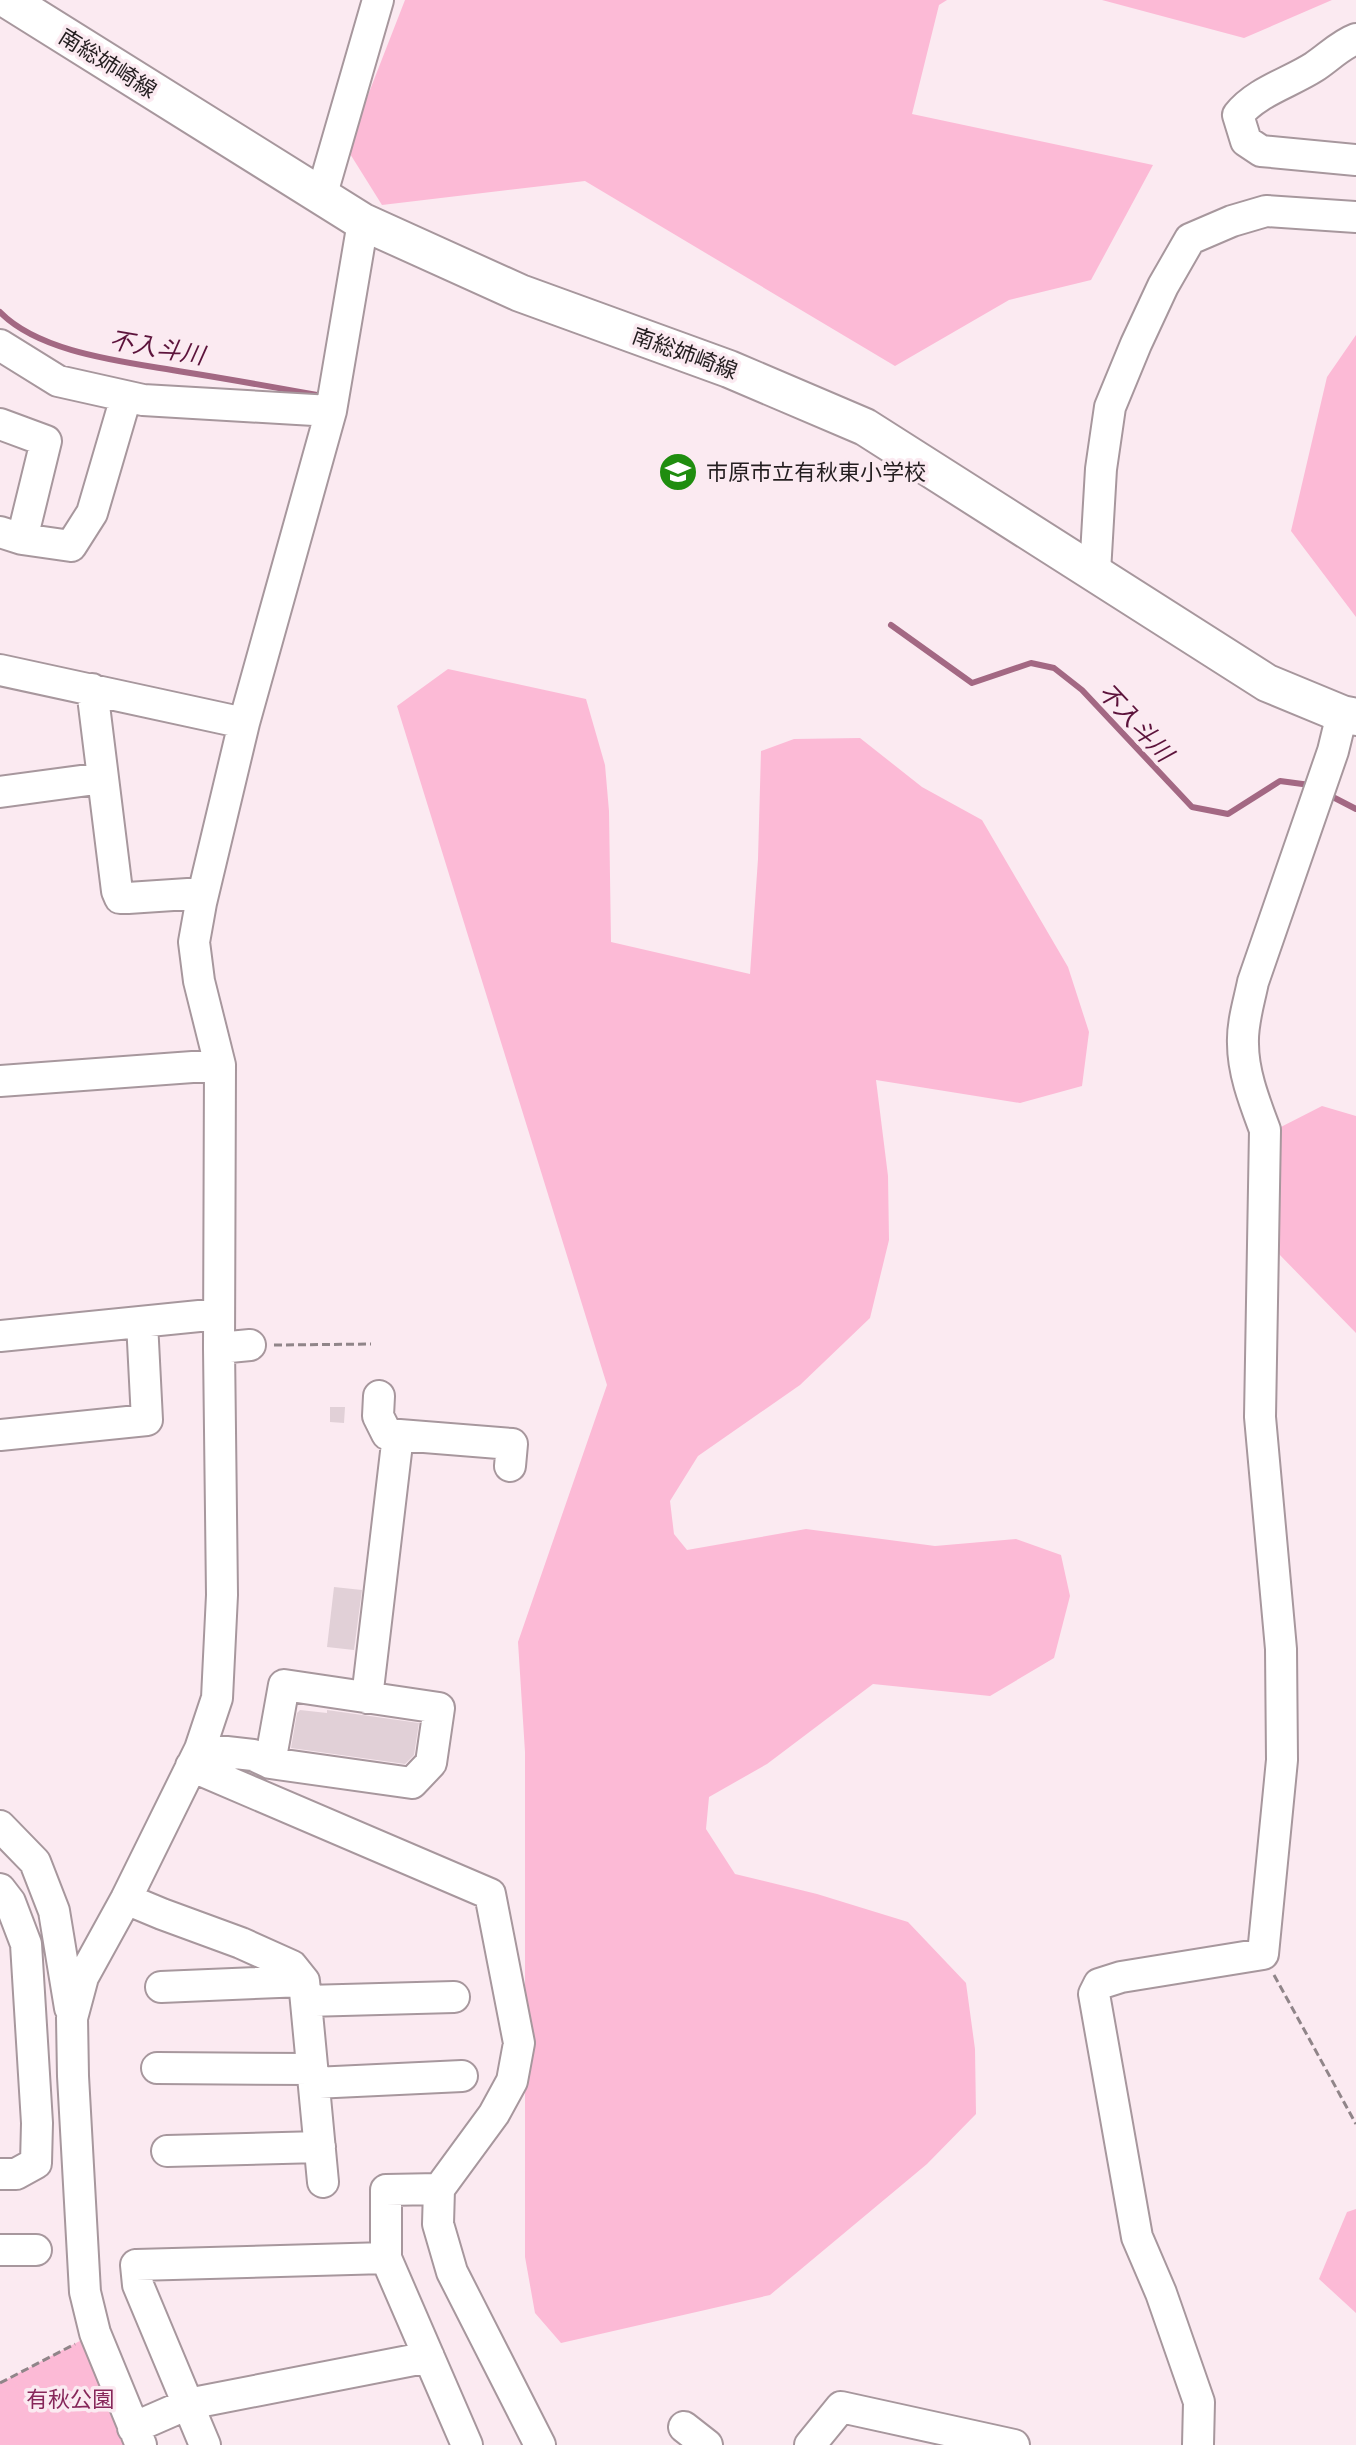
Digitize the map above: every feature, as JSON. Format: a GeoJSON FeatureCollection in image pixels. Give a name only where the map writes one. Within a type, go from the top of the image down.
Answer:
{"type":"FeatureCollection","features":[{"type":"Feature","properties":{"kind":"main road","name":"南総姉崎線"},"geometry":{"type":"LineString","coordinates":[[8,0],[363,222],[520,293],[729,369],[865,427],[1267,683],[1349,716]]}},
{"type":"Feature","properties":{"kind":"street"},"geometry":{"type":"LineString","coordinates":[[321,197],[378,0]]}},
{"type":"Feature","properties":{"kind":"street"},"geometry":{"type":"LineString","coordinates":[[1356,39],[1314,67],[1247,103],[1238,115],[1246,141],[1261,151],[1356,160]]}},
{"type":"Feature","properties":{"kind":"street"},"geometry":{"type":"LineString","coordinates":[[1095,572],[1101,469],[1110,407],[1163,286],[1190,239],[1266,211],[1356,217]]}},
{"type":"Feature","properties":{"kind":"street"},"geometry":{"type":"LineString","coordinates":[[72,2018],[83,1977],[126,1899],[196,1757],[217,1698],[222,1595],[220,1065],[199,981],[194,942],[244,723],[331,411],[363,222]]}},
{"type":"Feature","properties":{"kind":"street"},"geometry":{"type":"LineString","coordinates":[[0,345],[58,381],[126,397],[331,411]]}},
{"type":"Feature","properties":{"kind":"street"},"geometry":{"type":"LineString","coordinates":[[0,424],[46,441],[11,535],[71,546],[92,513],[126,397]]}},
{"type":"Feature","properties":{"kind":"street"},"geometry":{"type":"LineString","coordinates":[[0,670],[244,723]]}},
{"type":"Feature","properties":{"kind":"street"},"geometry":{"type":"LineString","coordinates":[[92,689],[120,898],[203,893]]}},
{"type":"Feature","properties":{"kind":"street"},"geometry":{"type":"LineString","coordinates":[[1198,2445],[1199,2402],[1161,2293],[1137,2237],[1094,1994],[1099,1984],[1121,1977],[1263,1954],[1282,1760],[1281,1649],[1260,1417],[1265,1130],[1252,1097],[1242,1045],[1253,982],[1333,751],[1349,716]]}},
{"type":"Feature","properties":{"kind":"street"},"geometry":{"type":"LineString","coordinates":[[0,792],[103,778]]}},
{"type":"Feature","properties":{"kind":"street"},"geometry":{"type":"LineString","coordinates":[[0,1081],[220,1065]]}},
{"type":"Feature","properties":{"kind":"street"},"geometry":{"type":"LineString","coordinates":[[0,1336],[219,1314]]}},
{"type":"Feature","properties":{"kind":"street"},"geometry":{"type":"LineString","coordinates":[[0,1435],[147,1420],[142,1322]]}},
{"type":"Feature","properties":{"kind":"street"},"geometry":{"type":"LineString","coordinates":[[219,1348],[250,1345]]}},
{"type":"Feature","properties":{"kind":"street"},"geometry":{"type":"LineString","coordinates":[[367,1698],[379,1416],[512,1444],[510,1466]]}},
{"type":"Feature","properties":{"kind":"street"},"geometry":{"type":"LineString","coordinates":[[196,1757],[253,1755],[270,1763],[412,1783],[431,1763],[439,1708],[284,1685],[270,1763]]}},
{"type":"Feature","properties":{"kind":"street"},"geometry":{"type":"LineString","coordinates":[[196,1757],[490,1894],[519,2043],[512,2081],[494,2114],[439,2189],[438,2224],[452,2272],[540,2445]]}},
{"type":"Feature","properties":{"kind":"street"},"geometry":{"type":"LineString","coordinates":[[0,1826],[35,1862],[54,1911],[72,2018],[85,2292],[95,2333],[137,2436],[188,2404],[429,2357]]}},
{"type":"Feature","properties":{"kind":"street"},"geometry":{"type":"LineString","coordinates":[[0,1889],[10,1902],[26,1944],[37,2123],[36,2163],[16,2174],[0,2174]]}},
{"type":"Feature","properties":{"kind":"street"},"geometry":{"type":"LineString","coordinates":[[126,1899],[292,1966],[305,1991],[323,2182]]}},
{"type":"Feature","properties":{"kind":"street"},"geometry":{"type":"LineString","coordinates":[[161,1987],[454,1997]]}},
{"type":"Feature","properties":{"kind":"street"},"geometry":{"type":"LineString","coordinates":[[157,2068],[313,2076],[462,2076]]}},
{"type":"Feature","properties":{"kind":"street"},"geometry":{"type":"LineString","coordinates":[[167,2151],[320,2147]]}},
{"type":"Feature","properties":{"kind":"street"},"geometry":{"type":"LineString","coordinates":[[439,2189],[386,2190],[386,2258],[467,2445]]}},
{"type":"Feature","properties":{"kind":"street"},"geometry":{"type":"LineString","coordinates":[[0,2250],[36,2250]]}},
{"type":"Feature","properties":{"kind":"street"},"geometry":{"type":"LineString","coordinates":[[205,2445],[138,2285],[136,2265],[386,2258]]}},
{"type":"Feature","properties":{"kind":"street"},"geometry":{"type":"LineString","coordinates":[[810,2445],[841,2407],[1000,2444]]}},
{"type":"Feature","properties":{"kind":"path"},"geometry":{"type":"LineString","coordinates":[[250,1345],[371,1344]]}},
{"type":"Feature","properties":{"kind":"path"},"geometry":{"type":"LineString","coordinates":[[1263,1954],[1356,2124]]}},
{"type":"Feature","properties":{"kind":"path"},"geometry":{"type":"LineString","coordinates":[[0,2383],[95,2333]]}},
{"type":"Feature","properties":{"kind":"green space"},"geometry":{"type":"Polygon","coordinates":[[[405,0],[947,0],[939,5],[912,114],[1153,165],[1091,280],[1009,300],[895,366],[585,181],[382,205],[347,149],[405,0]]]}},
{"type":"Feature","properties":{"kind":"green space"},"geometry":{"type":"Polygon","coordinates":[[[1102,0],[1332,0],[1244,38],[1102,0]]]}},
{"type":"Feature","properties":{"kind":"green space"},"geometry":{"type":"Polygon","coordinates":[[[1356,335],[1356,617],[1291,531],[1327,377],[1356,335]]]}},
{"type":"Feature","properties":{"kind":"green space"},"geometry":{"type":"Polygon","coordinates":[[[448,669],[586,699],[605,765],[609,811],[611,942],[750,974],[761,751],[794,739],[860,738],[922,787],[982,820],[1068,967],[1089,1032],[1082,1086],[1020,1103],[876,1080],[888,1176],[889,1240],[870,1318],[800,1385],[698,1456],[670,1501],[674,1534],[687,1550],[806,1529],[935,1546],[1016,1539],[1061,1555],[1070,1596],[1054,1658],[990,1696],[873,1684],[767,1764],[709,1797],[706,1829],[735,1874],[817,1894],[908,1922],[966,1983],[975,2049],[976,2114],[927,2164],[770,2295],[561,2343],[535,2313],[525,2257],[525,1752],[518,1642],[607,1385],[397,706],[448,669]]]}},
{"type":"Feature","properties":{"kind":"green space"},"geometry":{"type":"Polygon","coordinates":[[[1322,1106],[1356,1116],[1356,1333],[1276,1251],[1275,1130],[1322,1106]]]}},
{"type":"Feature","properties":{"kind":"green space"},"geometry":{"type":"Polygon","coordinates":[[[1356,2209],[1356,2313],[1319,2279],[1347,2212],[1356,2209]]]}},
{"type":"Feature","properties":{"kind":"green space","name":"有秋公園"},"geometry":{"type":"Polygon","coordinates":[[[95,2333],[142,2445],[0,2445],[0,2383],[95,2333]]]}},
{"type":"Feature","properties":{"kind":"building"},"geometry":{"type":"Polygon","coordinates":[[[330,1407],[345,1407],[344,1423],[330,1422],[330,1407]]]}},
{"type":"Feature","properties":{"kind":"building"},"geometry":{"type":"Polygon","coordinates":[[[334,1587],[362,1590],[354,1650],[327,1647],[334,1587]]]}},
{"type":"Feature","properties":{"kind":"building"},"geometry":{"type":"Polygon","coordinates":[[[300,1710],[327,1713],[327,1710],[419,1723],[414,1755],[405,1764],[291,1748],[300,1710]]]}},
{"type":"Feature","properties":{"kind":"waterway","name":"不入斗川"},"geometry":{"type":"LineString","coordinates":[[0,312],[38,338],[86,354],[317,395]]}},
{"type":"Feature","properties":{"kind":"waterway","name":"不入斗川"},"geometry":{"type":"LineString","coordinates":[[891,625],[972,683],[1031,663],[1054,668],[1082,690],[1192,807],[1228,814],[1280,781],[1310,785]]}},
{"type":"Feature","properties":{"kind":"waterway","name":"不入斗川"},"geometry":{"type":"LineString","coordinates":[[1327,794],[1356,809]]}},
{"type":"Feature","properties":{"kind":"place","name":"市原市立有秋東小学校"},"geometry":{"type":"Point","coordinates":[678,472]}}]}
